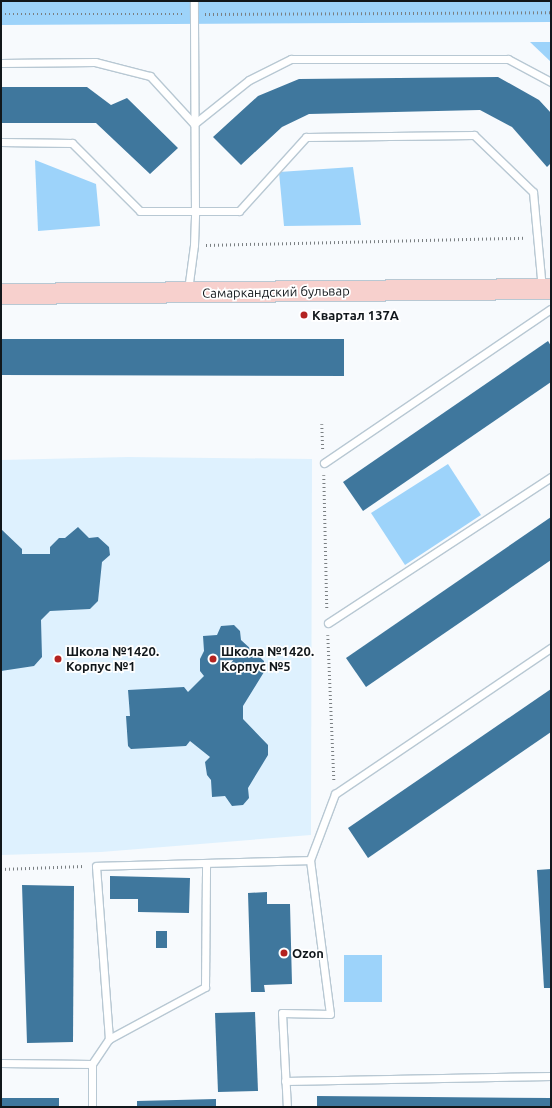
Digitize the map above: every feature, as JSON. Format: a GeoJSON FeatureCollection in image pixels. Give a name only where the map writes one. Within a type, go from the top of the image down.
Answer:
{"type":"FeatureCollection","features":[{"type":"Feature","properties":{"kind":"street","name":"Самаркандский бульвар"},"geometry":{"type":"LineString","coordinates":[[1,294],[546,289]]}},
{"type":"Feature","properties":{"kind":"lane"},"geometry":{"type":"LineString","coordinates":[[188,293],[194,245],[194,1]]}},
{"type":"Feature","properties":{"kind":"lane"},"geometry":{"type":"LineString","coordinates":[[194,124],[249,80],[291,59],[508,59],[551,82]]}},
{"type":"Feature","properties":{"kind":"lane"},"geometry":{"type":"LineString","coordinates":[[1,63],[95,62],[150,76],[194,124]]}},
{"type":"Feature","properties":{"kind":"lane"},"geometry":{"type":"LineString","coordinates":[[1,142],[72,143],[140,211],[194,212],[239,211],[306,136],[474,135],[533,192],[537,238],[546,289]]}},
{"type":"Feature","properties":{"kind":"lane"},"geometry":{"type":"LineString","coordinates":[[324,463],[551,309]]}},
{"type":"Feature","properties":{"kind":"lane"},"geometry":{"type":"LineString","coordinates":[[328,623],[551,477]]}},
{"type":"Feature","properties":{"kind":"lane"},"geometry":{"type":"LineString","coordinates":[[287,1107],[282,1013],[330,1014],[310,860],[335,794],[551,648]]}},
{"type":"Feature","properties":{"kind":"lane"},"geometry":{"type":"LineString","coordinates":[[109,1039],[96,866],[310,860]]}},
{"type":"Feature","properties":{"kind":"lane"},"geometry":{"type":"LineString","coordinates":[[92,1107],[92,1064],[109,1039],[205,987],[206,863]]}},
{"type":"Feature","properties":{"kind":"lane"},"geometry":{"type":"LineString","coordinates":[[1,1063],[92,1064]]}},
{"type":"Feature","properties":{"kind":"lane"},"geometry":{"type":"LineString","coordinates":[[286,1081],[551,1076]]}},
{"type":"Feature","properties":{"kind":"path"},"geometry":{"type":"LineString","coordinates":[[1,14],[551,12]]}},
{"type":"Feature","properties":{"kind":"path"},"geometry":{"type":"LineString","coordinates":[[194,245],[537,238]]}},
{"type":"Feature","properties":{"kind":"path"},"geometry":{"type":"LineString","coordinates":[[1,869],[96,866]]}},
{"type":"Feature","properties":{"kind":"shaded area"},"geometry":{"type":"Polygon","coordinates":[[[1,1],[551,1],[551,22],[1,25],[1,1]]]}},
{"type":"Feature","properties":{"kind":"shaded area"},"geometry":{"type":"Polygon","coordinates":[[[530,42],[551,42],[551,62],[530,42]]]}},
{"type":"Feature","properties":{"kind":"shaded area"},"geometry":{"type":"Polygon","coordinates":[[[35,160],[96,184],[100,226],[38,231],[35,160]]]}},
{"type":"Feature","properties":{"kind":"shaded area"},"geometry":{"type":"Polygon","coordinates":[[[353,167],[361,225],[284,226],[279,172],[353,167]]]}},
{"type":"Feature","properties":{"kind":"shaded area","name":"Школа №1420. Корпус №5"},"geometry":{"type":"Polygon","coordinates":[[[128,457],[312,459],[311,835],[101,852],[1,855],[1,460],[128,457]]]}},
{"type":"Feature","properties":{"kind":"shaded area"},"geometry":{"type":"Polygon","coordinates":[[[448,464],[481,515],[405,565],[371,513],[448,464]]]}},
{"type":"Feature","properties":{"kind":"shaded area"},"geometry":{"type":"Polygon","coordinates":[[[344,955],[382,955],[382,1002],[344,1002],[344,955]]]}},
{"type":"Feature","properties":{"kind":"building"},"geometry":{"type":"Polygon","coordinates":[[[498,77],[539,100],[551,113],[551,163],[547,167],[512,127],[480,110],[309,114],[282,127],[241,165],[213,137],[258,96],[299,79],[498,77]]]}},
{"type":"Feature","properties":{"kind":"building"},"geometry":{"type":"Polygon","coordinates":[[[1,87],[87,87],[111,105],[127,98],[178,148],[150,174],[96,123],[1,123],[1,87]]]}},
{"type":"Feature","properties":{"kind":"building"},"geometry":{"type":"Polygon","coordinates":[[[1,339],[344,339],[344,376],[1,375],[1,339]]]}},
{"type":"Feature","properties":{"kind":"building"},"geometry":{"type":"Polygon","coordinates":[[[548,341],[551,346],[551,382],[363,511],[343,482],[548,341]]]}},
{"type":"Feature","properties":{"kind":"building"},"geometry":{"type":"Polygon","coordinates":[[[551,517],[551,560],[366,687],[346,658],[551,517]]]}},
{"type":"Feature","properties":{"kind":"building"},"geometry":{"type":"Polygon","coordinates":[[[78,527],[89,538],[98,537],[109,547],[110,555],[102,562],[98,601],[90,609],[50,611],[41,620],[42,657],[34,666],[1,671],[1,529],[22,549],[22,554],[50,554],[50,547],[59,538],[65,538],[78,527]]]}},
{"type":"Feature","properties":{"kind":"building"},"geometry":{"type":"Polygon","coordinates":[[[234,625],[240,631],[241,640],[264,661],[264,672],[243,706],[243,719],[268,745],[268,755],[248,788],[249,798],[243,805],[232,806],[225,796],[212,797],[211,780],[207,775],[205,762],[210,757],[190,741],[186,746],[131,749],[128,746],[126,716],[130,716],[128,690],[184,687],[188,692],[204,676],[200,671],[200,659],[204,651],[203,636],[217,635],[221,626],[234,625]]]}},
{"type":"Feature","properties":{"kind":"building"},"geometry":{"type":"Polygon","coordinates":[[[551,689],[551,732],[368,858],[348,828],[551,689]]]}},
{"type":"Feature","properties":{"kind":"building"},"geometry":{"type":"Polygon","coordinates":[[[551,869],[551,988],[544,988],[537,870],[551,869]]]}},
{"type":"Feature","properties":{"kind":"building"},"geometry":{"type":"Polygon","coordinates":[[[110,876],[190,878],[189,913],[138,912],[138,899],[110,899],[110,876]]]}},
{"type":"Feature","properties":{"kind":"building"},"geometry":{"type":"Polygon","coordinates":[[[22,885],[74,886],[73,1042],[27,1043],[22,885]]]}},
{"type":"Feature","properties":{"kind":"building"},"geometry":{"type":"Polygon","coordinates":[[[267,892],[267,904],[290,904],[292,984],[264,985],[265,992],[251,992],[248,893],[267,892]]]}},
{"type":"Feature","properties":{"kind":"building"},"geometry":{"type":"Polygon","coordinates":[[[156,931],[167,931],[167,948],[156,948],[156,931]]]}},
{"type":"Feature","properties":{"kind":"building"},"geometry":{"type":"Polygon","coordinates":[[[255,1012],[258,1091],[218,1092],[215,1013],[255,1012]]]}},
{"type":"Feature","properties":{"kind":"building"},"geometry":{"type":"Polygon","coordinates":[[[317,1096],[551,1098],[551,1107],[317,1107],[317,1096]]]}},
{"type":"Feature","properties":{"kind":"building"},"geometry":{"type":"Polygon","coordinates":[[[1,1098],[59,1098],[59,1107],[1,1107],[1,1098]]]}},
{"type":"Feature","properties":{"kind":"building"},"geometry":{"type":"Polygon","coordinates":[[[216,1099],[216,1107],[137,1107],[137,1101],[216,1099]]]}},
{"type":"Feature","properties":{"kind":"place","name":"Квартал 137А"},"geometry":{"type":"Point","coordinates":[304,315]}},
{"type":"Feature","properties":{"kind":"place","name":"Школа №1420. Корпус №1"},"geometry":{"type":"Point","coordinates":[58,659]}},
{"type":"Feature","properties":{"kind":"place","name":"Школа №1420. Корпус №5"},"geometry":{"type":"Point","coordinates":[213,659]}},
{"type":"Feature","properties":{"kind":"place","name":"Ozon"},"geometry":{"type":"Point","coordinates":[284,953]}}]}
